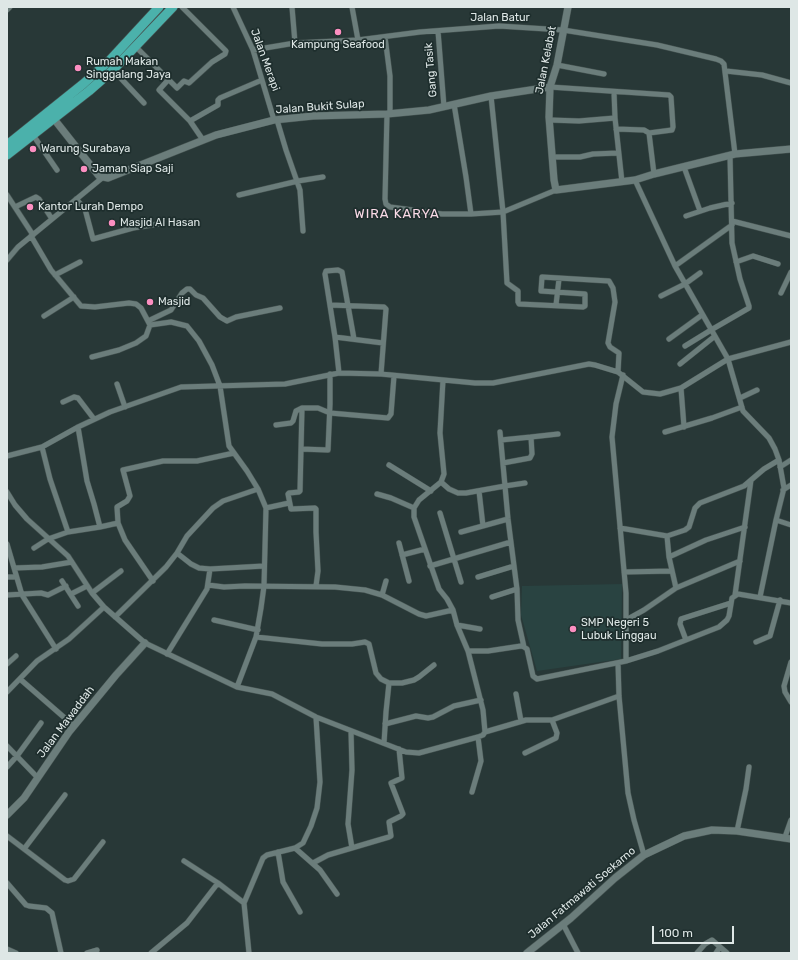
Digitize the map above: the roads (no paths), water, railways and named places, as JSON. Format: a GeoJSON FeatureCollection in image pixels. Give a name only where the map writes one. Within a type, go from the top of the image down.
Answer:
{"type":"FeatureCollection","features":[{"type":"Feature","properties":{"kind":"highway"},"geometry":{"type":"LineString","coordinates":[[7,155],[32,135],[110,60],[159,7]]}},
{"type":"Feature","properties":{"kind":"highway"},"geometry":{"type":"LineString","coordinates":[[7,145],[90,91],[113,70],[172,7]]}},
{"type":"Feature","properties":{"kind":"street"},"geometry":{"type":"LineString","coordinates":[[7,10],[10,7]]}},
{"type":"Feature","properties":{"kind":"street"},"geometry":{"type":"LineString","coordinates":[[135,46],[176,88],[185,81],[189,83],[212,62],[226,52],[182,7]]}},
{"type":"Feature","properties":{"kind":"street","name":"Jalan Merapi"},"geometry":{"type":"LineString","coordinates":[[233,7],[253,50],[286,150],[298,181],[303,231]]}},
{"type":"Feature","properties":{"kind":"street"},"geometry":{"type":"LineString","coordinates":[[292,7],[296,43]]}},
{"type":"Feature","properties":{"kind":"street"},"geometry":{"type":"LineString","coordinates":[[352,7],[358,40]]}},
{"type":"Feature","properties":{"kind":"street","name":"Jalan Kelabat"},"geometry":{"type":"LineString","coordinates":[[556,190],[552,157],[550,87],[557,65],[568,7]]}},
{"type":"Feature","properties":{"kind":"street","name":"Jalan Batur"},"geometry":{"type":"LineString","coordinates":[[253,50],[296,43],[358,40],[499,26],[563,30],[657,45],[722,61],[726,72]]}},
{"type":"Feature","properties":{"kind":"street","name":"Gang Tasik"},"geometry":{"type":"LineString","coordinates":[[438,31],[444,107]]}},
{"type":"Feature","properties":{"kind":"street"},"geometry":{"type":"LineString","coordinates":[[385,37],[390,76],[385,199],[386,204],[390,207],[442,214],[503,212],[556,190],[635,180],[684,166],[733,155],[791,149]]}},
{"type":"Feature","properties":{"kind":"street"},"geometry":{"type":"LineString","coordinates":[[557,65],[604,74]]}},
{"type":"Feature","properties":{"kind":"street"},"geometry":{"type":"LineString","coordinates":[[113,70],[144,103]]}},
{"type":"Feature","properties":{"kind":"street"},"geometry":{"type":"LineString","coordinates":[[685,346],[749,308],[749,303],[740,279],[732,243],[733,155],[726,72],[762,75],[791,83]]}},
{"type":"Feature","properties":{"kind":"street"},"geometry":{"type":"LineString","coordinates":[[168,80],[159,90],[190,121],[203,140]]}},
{"type":"Feature","properties":{"kind":"street"},"geometry":{"type":"LineString","coordinates":[[190,121],[218,105],[218,100],[220,98],[262,80]]}},
{"type":"Feature","properties":{"kind":"street"},"geometry":{"type":"LineString","coordinates":[[550,87],[666,94],[671,96],[672,130],[649,133],[644,130],[616,129]]}},
{"type":"Feature","properties":{"kind":"street","name":"Jalan Bukit Sulap"},"geometry":{"type":"LineString","coordinates":[[102,178],[108,178],[216,135],[276,120],[313,116],[388,114],[429,110],[491,96],[550,87]]}},
{"type":"Feature","properties":{"kind":"street"},"geometry":{"type":"LineString","coordinates":[[614,92],[618,153],[622,182]]}},
{"type":"Feature","properties":{"kind":"street"},"geometry":{"type":"LineString","coordinates":[[491,96],[503,212],[506,280],[510,286],[518,291],[519,304],[585,306],[585,294],[540,290],[542,278],[609,281],[613,288],[615,302],[608,343],[610,347],[619,353],[621,373],[612,437],[626,593],[626,661]]}},
{"type":"Feature","properties":{"kind":"street"},"geometry":{"type":"LineString","coordinates":[[454,104],[471,214]]}},
{"type":"Feature","properties":{"kind":"street"},"geometry":{"type":"LineString","coordinates":[[7,260],[11,254],[102,178],[51,116]]}},
{"type":"Feature","properties":{"kind":"street"},"geometry":{"type":"LineString","coordinates":[[550,120],[579,121],[615,118]]}},
{"type":"Feature","properties":{"kind":"street"},"geometry":{"type":"LineString","coordinates":[[649,133],[654,174]]}},
{"type":"Feature","properties":{"kind":"street"},"geometry":{"type":"LineString","coordinates":[[32,135],[56,170]]}},
{"type":"Feature","properties":{"kind":"street"},"geometry":{"type":"LineString","coordinates":[[552,157],[580,157],[593,154],[618,153]]}},
{"type":"Feature","properties":{"kind":"street"},"geometry":{"type":"LineString","coordinates":[[684,166],[700,211]]}},
{"type":"Feature","properties":{"kind":"street"},"geometry":{"type":"LineString","coordinates":[[239,195],[298,181],[323,178]]}},
{"type":"Feature","properties":{"kind":"street"},"geometry":{"type":"LineString","coordinates":[[635,180],[675,266],[728,359],[742,407],[747,416],[769,438],[779,460],[783,490],[760,597]]}},
{"type":"Feature","properties":{"kind":"street"},"geometry":{"type":"LineString","coordinates":[[7,195],[55,275],[81,306],[89,308],[129,303],[136,304],[143,312],[148,322],[146,336],[136,343],[119,350],[92,357]]}},
{"type":"Feature","properties":{"kind":"street"},"geometry":{"type":"LineString","coordinates":[[15,207],[36,198],[39,199],[52,219]]}},
{"type":"Feature","properties":{"kind":"street"},"geometry":{"type":"LineString","coordinates":[[76,199],[84,206],[93,239],[129,229],[158,224]]}},
{"type":"Feature","properties":{"kind":"street"},"geometry":{"type":"LineString","coordinates":[[686,216],[732,203]]}},
{"type":"Feature","properties":{"kind":"street"},"geometry":{"type":"LineString","coordinates":[[675,266],[732,223],[791,236]]}},
{"type":"Feature","properties":{"kind":"street"},"geometry":{"type":"LineString","coordinates":[[736,262],[752,256],[778,264]]}},
{"type":"Feature","properties":{"kind":"street"},"geometry":{"type":"LineString","coordinates":[[55,275],[80,262]]}},
{"type":"Feature","properties":{"kind":"street"},"geometry":{"type":"LineString","coordinates":[[339,372],[325,274],[326,271],[341,270],[344,274],[354,339]]}},
{"type":"Feature","properties":{"kind":"street"},"geometry":{"type":"LineString","coordinates":[[781,293],[791,272]]}},
{"type":"Feature","properties":{"kind":"street"},"geometry":{"type":"LineString","coordinates":[[661,296],[685,284],[700,273]]}},
{"type":"Feature","properties":{"kind":"street"},"geometry":{"type":"LineString","coordinates":[[556,305],[559,279]]}},
{"type":"Feature","properties":{"kind":"street"},"geometry":{"type":"LineString","coordinates":[[148,322],[171,310],[182,293],[187,289],[190,289],[196,295],[203,298],[220,317],[227,321],[236,317],[280,308]]}},
{"type":"Feature","properties":{"kind":"street"},"geometry":{"type":"LineString","coordinates":[[44,316],[74,297]]}},
{"type":"Feature","properties":{"kind":"street"},"geometry":{"type":"LineString","coordinates":[[330,305],[384,307],[386,309],[381,374]]}},
{"type":"Feature","properties":{"kind":"street"},"geometry":{"type":"LineString","coordinates":[[670,339],[702,315]]}},
{"type":"Feature","properties":{"kind":"street"},"geometry":{"type":"LineString","coordinates":[[148,322],[171,322],[187,326],[203,347],[220,386],[227,441],[258,489],[266,508],[264,586],[258,630],[237,687]]}},
{"type":"Feature","properties":{"kind":"street"},"geometry":{"type":"LineString","coordinates":[[680,364],[715,336]]}},
{"type":"Feature","properties":{"kind":"street"},"geometry":{"type":"LineString","coordinates":[[335,337],[383,343]]}},
{"type":"Feature","properties":{"kind":"street"},"geometry":{"type":"LineString","coordinates":[[7,456],[42,447],[94,419],[177,388],[285,384],[339,372],[381,374],[475,383],[497,383],[588,364],[621,373],[643,392],[660,394],[681,388],[728,359],[791,342]]}},
{"type":"Feature","properties":{"kind":"street"},"geometry":{"type":"LineString","coordinates":[[301,449],[328,450],[330,374]]}},
{"type":"Feature","properties":{"kind":"street"},"geometry":{"type":"LineString","coordinates":[[276,425],[291,423],[296,411],[302,408],[318,408],[330,414],[388,418],[391,414],[394,376]]}},
{"type":"Feature","properties":{"kind":"street"},"geometry":{"type":"LineString","coordinates":[[443,380],[440,433],[444,474],[441,482],[419,500],[414,508],[414,517],[439,589],[448,599],[453,610],[456,625],[468,651],[481,700],[485,732]]}},
{"type":"Feature","properties":{"kind":"street"},"geometry":{"type":"LineString","coordinates":[[117,384],[124,407]]}},
{"type":"Feature","properties":{"kind":"street"},"geometry":{"type":"LineString","coordinates":[[681,388],[684,427]]}},
{"type":"Feature","properties":{"kind":"street"},"geometry":{"type":"LineString","coordinates":[[740,398],[757,390]]}},
{"type":"Feature","properties":{"kind":"street"},"geometry":{"type":"LineString","coordinates":[[62,402],[74,397],[78,398],[94,419]]}},
{"type":"Feature","properties":{"kind":"street"},"geometry":{"type":"LineString","coordinates":[[665,432],[742,407]]}},
{"type":"Feature","properties":{"kind":"street"},"geometry":{"type":"LineString","coordinates":[[302,408],[300,492],[288,493],[291,509],[316,509],[318,571],[316,586]]}},
{"type":"Feature","properties":{"kind":"street"},"geometry":{"type":"LineString","coordinates":[[78,427],[87,481],[100,527]]}},
{"type":"Feature","properties":{"kind":"street"},"geometry":{"type":"LineString","coordinates":[[500,432],[508,519],[517,589],[517,614],[524,647],[527,649],[533,676],[538,679],[626,661],[658,651],[724,624],[729,616],[731,603],[735,595],[751,480]]}},
{"type":"Feature","properties":{"kind":"street"},"geometry":{"type":"LineString","coordinates":[[501,440],[558,434]]}},
{"type":"Feature","properties":{"kind":"street"},"geometry":{"type":"LineString","coordinates":[[503,463],[530,458],[532,454],[530,437]]}},
{"type":"Feature","properties":{"kind":"street"},"geometry":{"type":"LineString","coordinates":[[42,447],[50,479],[68,532]]}},
{"type":"Feature","properties":{"kind":"street"},"geometry":{"type":"LineString","coordinates":[[153,581],[125,540],[118,523],[117,507],[126,501],[130,496],[123,470],[177,460],[197,461],[234,453]]}},
{"type":"Feature","properties":{"kind":"street"},"geometry":{"type":"LineString","coordinates":[[620,528],[667,536],[686,530],[689,527],[695,508],[700,503],[744,486],[764,469],[779,460]]}},
{"type":"Feature","properties":{"kind":"street"},"geometry":{"type":"LineString","coordinates":[[780,467],[791,460]]}},
{"type":"Feature","properties":{"kind":"street"},"geometry":{"type":"LineString","coordinates":[[389,465],[431,491]]}},
{"type":"Feature","properties":{"kind":"street"},"geometry":{"type":"LineString","coordinates":[[441,482],[449,489],[466,494],[525,483]]}},
{"type":"Feature","properties":{"kind":"street"},"geometry":{"type":"LineString","coordinates":[[783,490],[791,485]]}},
{"type":"Feature","properties":{"kind":"street"},"geometry":{"type":"LineString","coordinates":[[116,617],[153,581],[176,553],[187,536],[216,505],[223,501],[258,489]]}},
{"type":"Feature","properties":{"kind":"street"},"geometry":{"type":"LineString","coordinates":[[479,491],[482,526]]}},
{"type":"Feature","properties":{"kind":"street"},"geometry":{"type":"LineString","coordinates":[[377,494],[391,498],[414,508]]}},
{"type":"Feature","properties":{"kind":"street"},"geometry":{"type":"LineString","coordinates":[[8,496],[27,519],[63,551],[92,593],[104,607],[145,643],[237,687],[272,694],[316,717],[410,753],[419,753],[478,737],[483,735],[485,732],[521,721],[531,719],[552,720],[618,696]]}},
{"type":"Feature","properties":{"kind":"street"},"geometry":{"type":"LineString","coordinates":[[266,508],[289,503]]}},
{"type":"Feature","properties":{"kind":"street"},"geometry":{"type":"LineString","coordinates":[[440,513],[462,582]]}},
{"type":"Feature","properties":{"kind":"street"},"geometry":{"type":"LineString","coordinates":[[461,532],[508,519]]}},
{"type":"Feature","properties":{"kind":"street"},"geometry":{"type":"LineString","coordinates":[[776,520],[791,525]]}},
{"type":"Feature","properties":{"kind":"street"},"geometry":{"type":"LineString","coordinates":[[34,548],[48,539],[68,532],[118,523]]}},
{"type":"Feature","properties":{"kind":"street"},"geometry":{"type":"LineString","coordinates":[[669,557],[716,536],[745,527]]}},
{"type":"Feature","properties":{"kind":"street"},"geometry":{"type":"LineString","coordinates":[[667,536],[669,557],[676,588]]}},
{"type":"Feature","properties":{"kind":"street"},"geometry":{"type":"LineString","coordinates":[[430,566],[511,542]]}},
{"type":"Feature","properties":{"kind":"street"},"geometry":{"type":"LineString","coordinates":[[399,543],[409,581]]}},
{"type":"Feature","properties":{"kind":"street"},"geometry":{"type":"LineString","coordinates":[[7,544],[22,595],[56,649]]}},
{"type":"Feature","properties":{"kind":"street"},"geometry":{"type":"LineString","coordinates":[[402,555],[425,548]]}},
{"type":"Feature","properties":{"kind":"street"},"geometry":{"type":"LineString","coordinates":[[176,553],[199,568],[210,569],[264,566]]}},
{"type":"Feature","properties":{"kind":"street"},"geometry":{"type":"LineString","coordinates":[[626,620],[644,610],[676,588],[740,561]]}},
{"type":"Feature","properties":{"kind":"street"},"geometry":{"type":"LineString","coordinates":[[14,568],[42,567],[72,562]]}},
{"type":"Feature","properties":{"kind":"street"},"geometry":{"type":"LineString","coordinates":[[478,577],[514,566]]}},
{"type":"Feature","properties":{"kind":"street"},"geometry":{"type":"LineString","coordinates":[[167,654],[207,589],[210,569]]}},
{"type":"Feature","properties":{"kind":"street"},"geometry":{"type":"LineString","coordinates":[[92,593],[121,571]]}},
{"type":"Feature","properties":{"kind":"street"},"geometry":{"type":"LineString","coordinates":[[624,572],[672,571]]}},
{"type":"Feature","properties":{"kind":"street"},"geometry":{"type":"LineString","coordinates":[[7,577],[16,577]]}},
{"type":"Feature","properties":{"kind":"street"},"geometry":{"type":"LineString","coordinates":[[62,581],[78,606]]}},
{"type":"Feature","properties":{"kind":"street"},"geometry":{"type":"LineString","coordinates":[[382,596],[386,581]]}},
{"type":"Feature","properties":{"kind":"street"},"geometry":{"type":"LineString","coordinates":[[208,585],[224,587],[336,587],[364,590],[382,596],[426,616],[453,610]]}},
{"type":"Feature","properties":{"kind":"street"},"geometry":{"type":"LineString","coordinates":[[7,595],[41,593],[48,595],[66,586]]}},
{"type":"Feature","properties":{"kind":"street"},"geometry":{"type":"LineString","coordinates":[[71,594],[87,586]]}},
{"type":"Feature","properties":{"kind":"street"},"geometry":{"type":"LineString","coordinates":[[492,597],[517,589]]}},
{"type":"Feature","properties":{"kind":"street"},"geometry":{"type":"LineString","coordinates":[[735,595],[742,593],[791,603]]}},
{"type":"Feature","properties":{"kind":"street"},"geometry":{"type":"LineString","coordinates":[[756,642],[770,636],[780,600]]}},
{"type":"Feature","properties":{"kind":"street"},"geometry":{"type":"LineString","coordinates":[[686,640],[680,624],[681,619],[731,603]]}},
{"type":"Feature","properties":{"kind":"street"},"geometry":{"type":"LineString","coordinates":[[7,692],[37,661],[69,639],[104,607]]}},
{"type":"Feature","properties":{"kind":"street"},"geometry":{"type":"LineString","coordinates":[[214,620],[258,630]]}},
{"type":"Feature","properties":{"kind":"street"},"geometry":{"type":"LineString","coordinates":[[456,625],[480,629]]}},
{"type":"Feature","properties":{"kind":"street"},"geometry":{"type":"LineString","coordinates":[[256,637],[322,644],[352,644],[365,642],[369,644],[378,676],[390,683],[402,683],[414,680],[434,665]]}},
{"type":"Feature","properties":{"kind":"street","name":"Jalan Mawaddah"},"geometry":{"type":"LineString","coordinates":[[7,815],[24,798],[74,726],[116,675],[145,643]]}},
{"type":"Feature","properties":{"kind":"street"},"geometry":{"type":"LineString","coordinates":[[468,651],[488,651],[521,646],[524,647]]}},
{"type":"Feature","properties":{"kind":"street"},"geometry":{"type":"LineString","coordinates":[[7,664],[16,656]]}},
{"type":"Feature","properties":{"kind":"street"},"geometry":{"type":"LineString","coordinates":[[791,662],[784,686],[785,692],[791,702]]}},
{"type":"Feature","properties":{"kind":"street"},"geometry":{"type":"LineString","coordinates":[[618,663],[618,696],[628,793],[644,855]]}},
{"type":"Feature","properties":{"kind":"street"},"geometry":{"type":"LineString","coordinates":[[20,679],[74,726]]}},
{"type":"Feature","properties":{"kind":"street"},"geometry":{"type":"LineString","coordinates":[[384,743],[390,683]]}},
{"type":"Feature","properties":{"kind":"street"},"geometry":{"type":"LineString","coordinates":[[516,694],[521,721]]}},
{"type":"Feature","properties":{"kind":"street"},"geometry":{"type":"LineString","coordinates":[[385,724],[416,716],[428,718],[433,717],[454,706],[481,700]]}},
{"type":"Feature","properties":{"kind":"street"},"geometry":{"type":"LineString","coordinates":[[249,953],[244,903],[263,858],[267,855],[295,848],[303,843],[317,808],[320,782],[316,717]]}},
{"type":"Feature","properties":{"kind":"street"},"geometry":{"type":"LineString","coordinates":[[525,753],[556,738],[557,733],[552,720]]}},
{"type":"Feature","properties":{"kind":"street"},"geometry":{"type":"LineString","coordinates":[[7,767],[41,723]]}},
{"type":"Feature","properties":{"kind":"street"},"geometry":{"type":"LineString","coordinates":[[351,731],[352,770],[348,824],[352,848]]}},
{"type":"Feature","properties":{"kind":"street"},"geometry":{"type":"LineString","coordinates":[[472,792],[481,761],[478,737]]}},
{"type":"Feature","properties":{"kind":"street"},"geometry":{"type":"LineString","coordinates":[[7,746],[38,778]]}},
{"type":"Feature","properties":{"kind":"street"},"geometry":{"type":"LineString","coordinates":[[313,863],[328,855],[389,838],[391,834],[389,823],[390,820],[402,815],[391,783],[402,778],[399,749]]}},
{"type":"Feature","properties":{"kind":"street"},"geometry":{"type":"LineString","coordinates":[[737,831],[746,789],[748,767]]}},
{"type":"Feature","properties":{"kind":"street"},"geometry":{"type":"LineString","coordinates":[[24,850],[65,795]]}},
{"type":"Feature","properties":{"kind":"street"},"geometry":{"type":"LineString","coordinates":[[788,838],[791,820]]}},
{"type":"Feature","properties":{"kind":"street","name":"Jalan Fatmawati Soekarno"},"geometry":{"type":"LineString","coordinates":[[527,953],[644,855],[684,836],[712,830],[737,831],[788,838]]}},
{"type":"Feature","properties":{"kind":"street"},"geometry":{"type":"LineString","coordinates":[[7,836],[65,880],[71,881],[103,842]]}},
{"type":"Feature","properties":{"kind":"street"},"geometry":{"type":"LineString","coordinates":[[295,848],[320,870],[337,894]]}},
{"type":"Feature","properties":{"kind":"street"},"geometry":{"type":"LineString","coordinates":[[278,852],[284,882],[300,912]]}},
{"type":"Feature","properties":{"kind":"street"},"geometry":{"type":"LineString","coordinates":[[184,861],[218,883],[244,903]]}},
{"type":"Feature","properties":{"kind":"street"},"geometry":{"type":"LineString","coordinates":[[7,883],[26,905],[46,908],[52,913],[61,953]]}},
{"type":"Feature","properties":{"kind":"street"},"geometry":{"type":"LineString","coordinates":[[151,953],[187,923],[218,883]]}},
{"type":"Feature","properties":{"kind":"street"},"geometry":{"type":"LineString","coordinates":[[563,924],[578,953]]}},
{"type":"Feature","properties":{"kind":"street"},"geometry":{"type":"LineString","coordinates":[[697,953],[710,940],[714,941],[727,953]]}},
{"type":"Feature","properties":{"kind":"street"},"geometry":{"type":"LineString","coordinates":[[716,953],[720,947]]}},
{"type":"Feature","properties":{"kind":"street"},"geometry":{"type":"LineString","coordinates":[[7,949],[16,953]]}},
{"type":"Feature","properties":{"kind":"street"},"geometry":{"type":"LineString","coordinates":[[87,953],[97,950]]}},
{"type":"Feature","properties":{"kind":"place","name":"Kampung Seafood"},"geometry":{"type":"Point","coordinates":[338,32]}},
{"type":"Feature","properties":{"kind":"place","name":"Rumah Makan Singgalang Jaya"},"geometry":{"type":"Point","coordinates":[78,68]}},
{"type":"Feature","properties":{"kind":"place","name":"Warung Surabaya"},"geometry":{"type":"Point","coordinates":[33,149]}},
{"type":"Feature","properties":{"kind":"place","name":"Jaman Siap Saji"},"geometry":{"type":"Point","coordinates":[84,169]}},
{"type":"Feature","properties":{"kind":"place","name":"Kantor Lurah Dempo"},"geometry":{"type":"Point","coordinates":[30,207]}},
{"type":"Feature","properties":{"kind":"place","name":"Masjid Al Hasan"},"geometry":{"type":"Point","coordinates":[112,223]}},
{"type":"Feature","properties":{"kind":"place","name":"Masjid"},"geometry":{"type":"Point","coordinates":[150,302]}},
{"type":"Feature","properties":{"kind":"place","name":"SMP Negeri 5 Lubuk Linggau"},"geometry":{"type":"Point","coordinates":[573,629]}},
{"type":"Feature","properties":{"kind":"district","name":"WIRA KARYA"},"geometry":{"type":"Point","coordinates":[397,214]}}]}
